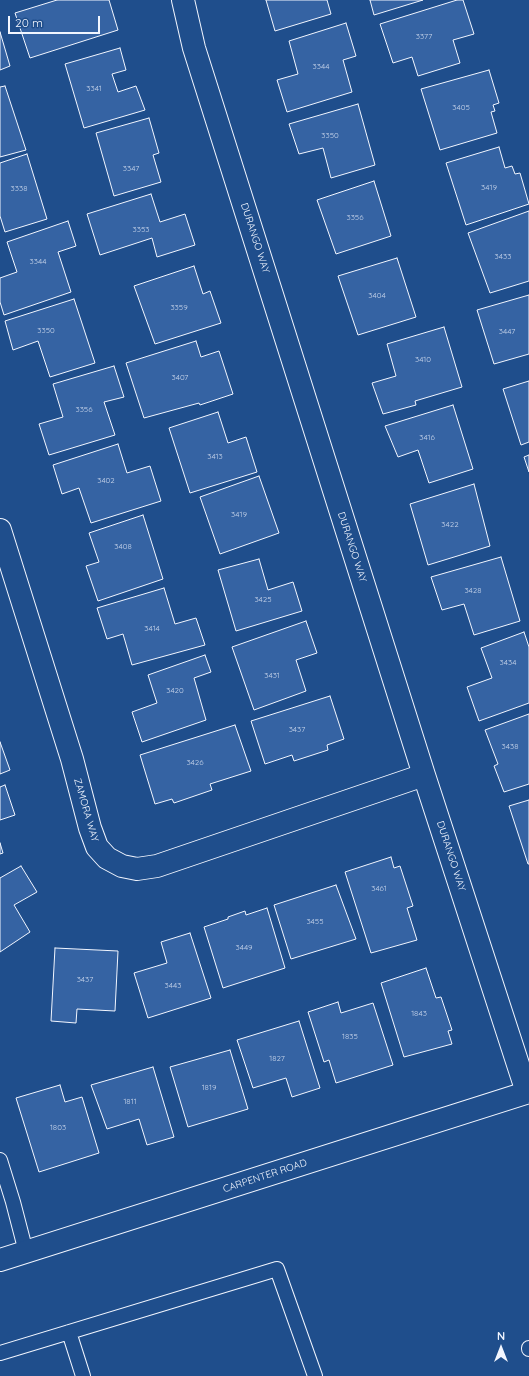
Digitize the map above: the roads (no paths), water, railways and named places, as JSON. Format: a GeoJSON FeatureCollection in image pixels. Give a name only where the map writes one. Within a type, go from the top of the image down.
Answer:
{"type":"FeatureCollection","features":[{"type":"Feature","properties":{"kind":"street","name":"DURANGO WAY"},"geometry":{"type":"LineString","coordinates":[[183,0],[194,48],[424,775],[528,1092]]}},
{"type":"Feature","properties":{"kind":"street","name":"ZAMORA WAY"},"geometry":{"type":"LineString","coordinates":[[0,530],[72,759],[90,828],[97,847],[107,858],[129,868],[137,869],[157,866],[424,775]]}},
{"type":"Feature","properties":{"kind":"street","name":"CARPENTER ROAD"},"geometry":{"type":"LineString","coordinates":[[0,1260],[528,1092]]}},
{"type":"Feature","properties":{"kind":"lane"},"geometry":{"type":"LineString","coordinates":[[0,1160],[3,1177],[26,1252]]}},
{"type":"Feature","properties":{"kind":"lane"},"geometry":{"type":"LineString","coordinates":[[0,1353],[277,1269],[315,1376]]}},
{"type":"Feature","properties":{"kind":"lane"},"geometry":{"type":"LineString","coordinates":[[69,1332],[83,1376]]}}]}
